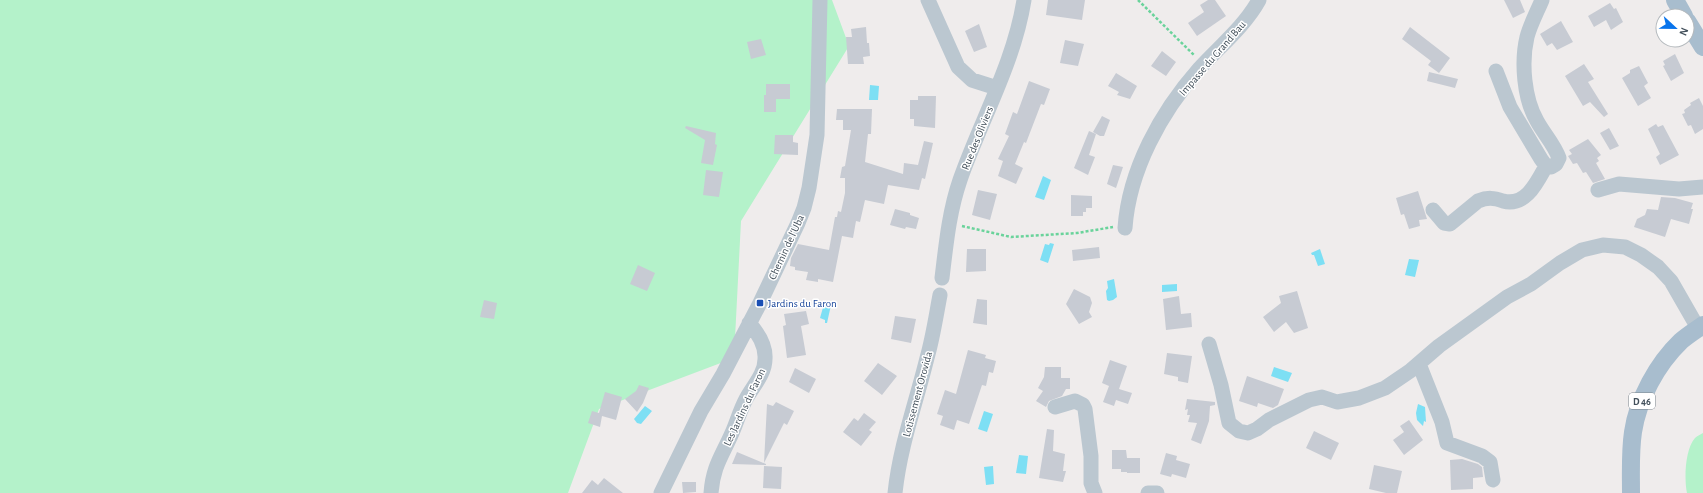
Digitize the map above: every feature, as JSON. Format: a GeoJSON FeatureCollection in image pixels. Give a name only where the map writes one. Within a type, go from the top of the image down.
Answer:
{"type":"FeatureCollection","features":[{"type":"Feature","properties":{"kind":"main road"},"geometry":{"type":"LineString","coordinates":[[1695,34],[1703,48]]}},
{"type":"Feature","properties":{"kind":"main road","name":"D 46"},"geometry":{"type":"LineString","coordinates":[[1631,493],[1633,432],[1639,408],[1648,387],[1668,355],[1682,341],[1701,326]]}},
{"type":"Feature","properties":{"kind":"street","name":"Chemin de l'Uba"},"geometry":{"type":"LineString","coordinates":[[661,493],[701,411],[750,323],[798,222],[808,195],[818,124],[820,0]]}},
{"type":"Feature","properties":{"kind":"street"},"geometry":{"type":"LineString","coordinates":[[928,0],[958,67],[972,80],[997,88]]}},
{"type":"Feature","properties":{"kind":"street","name":"Rue des Oliviers"},"geometry":{"type":"LineString","coordinates":[[942,278],[949,224],[960,180],[997,88],[1017,33],[1024,0]]}},
{"type":"Feature","properties":{"kind":"street","name":"Impasse du Grand Bau"},"geometry":{"type":"LineString","coordinates":[[1125,226],[1130,195],[1151,140],[1176,99],[1203,65],[1240,26],[1259,0]]}},
{"type":"Feature","properties":{"kind":"street"},"geometry":{"type":"LineString","coordinates":[[1542,0],[1527,38],[1524,69],[1528,100],[1536,120],[1557,152],[1559,158],[1556,164],[1551,167],[1546,166]]}},
{"type":"Feature","properties":{"kind":"street"},"geometry":{"type":"LineString","coordinates":[[1496,71],[1510,107],[1546,166]]}},
{"type":"Feature","properties":{"kind":"street"},"geometry":{"type":"LineString","coordinates":[[1433,210],[1444,223],[1450,224],[1478,201],[1483,199],[1494,198],[1505,201],[1516,201],[1524,198],[1530,192],[1546,166]]}},
{"type":"Feature","properties":{"kind":"street"},"geometry":{"type":"LineString","coordinates":[[1598,190],[1619,184],[1679,189],[1703,187]]}},
{"type":"Feature","properties":{"kind":"street"},"geometry":{"type":"LineString","coordinates":[[1208,344],[1221,385],[1229,423],[1239,431],[1248,433],[1258,429],[1270,420],[1309,400],[1322,397],[1337,402],[1359,398],[1385,388],[1419,364],[1439,346],[1507,297],[1531,284],[1560,263],[1582,250],[1603,245],[1625,247],[1641,255],[1658,267],[1671,281],[1701,326]]}},
{"type":"Feature","properties":{"kind":"street","name":"Lotissement Orovida"},"geometry":{"type":"LineString","coordinates":[[895,493],[901,454],[909,419],[928,357],[940,295]]}},
{"type":"Feature","properties":{"kind":"street","name":"Les Jardins du Faron"},"geometry":{"type":"LineString","coordinates":[[711,493],[717,463],[730,439],[743,405],[761,374],[765,364],[765,353],[762,342],[750,323]]}},
{"type":"Feature","properties":{"kind":"street"},"geometry":{"type":"LineString","coordinates":[[1419,364],[1442,422],[1447,444],[1482,456],[1490,462],[1493,480]]}},
{"type":"Feature","properties":{"kind":"street"},"geometry":{"type":"LineString","coordinates":[[1055,407],[1075,401],[1083,405],[1085,409],[1091,456],[1090,483],[1095,493]]}},
{"type":"Feature","properties":{"kind":"street"},"geometry":{"type":"LineString","coordinates":[[1148,493],[1157,493]]}},
{"type":"Feature","properties":{"kind":"path"},"geometry":{"type":"LineString","coordinates":[[1138,0],[1203,65]]}},
{"type":"Feature","properties":{"kind":"path"},"geometry":{"type":"LineString","coordinates":[[949,224],[1016,238],[1086,232],[1125,226]]}},
{"type":"Feature","properties":{"kind":"green space"},"geometry":{"type":"Polygon","coordinates":[[[0,0],[832,0],[849,46],[741,221],[734,358],[599,409],[568,493],[0,493],[0,0]]]}},
{"type":"Feature","properties":{"kind":"green space"},"geometry":{"type":"Polygon","coordinates":[[[1703,433],[1703,493],[1687,493],[1686,464],[1689,449],[1695,438],[1703,433]]]}},
{"type":"Feature","properties":{"kind":"water"},"geometry":{"type":"Polygon","coordinates":[[[870,85],[879,86],[878,100],[869,100],[870,85]]]}},
{"type":"Feature","properties":{"kind":"water"},"geometry":{"type":"Polygon","coordinates":[[[1043,176],[1051,180],[1044,200],[1035,197],[1043,176]]]}},
{"type":"Feature","properties":{"kind":"water"},"geometry":{"type":"Polygon","coordinates":[[[1050,243],[1054,244],[1048,263],[1040,260],[1045,244],[1049,245],[1050,243]]]}},
{"type":"Feature","properties":{"kind":"water"},"geometry":{"type":"Polygon","coordinates":[[[1320,249],[1325,264],[1318,266],[1314,255],[1311,253],[1320,249]]]}},
{"type":"Feature","properties":{"kind":"water"},"geometry":{"type":"Polygon","coordinates":[[[1409,259],[1419,260],[1415,277],[1405,275],[1409,259]]]}},
{"type":"Feature","properties":{"kind":"water"},"geometry":{"type":"Polygon","coordinates":[[[1114,279],[1117,297],[1109,301],[1107,300],[1106,291],[1108,288],[1107,281],[1114,279]]]}},
{"type":"Feature","properties":{"kind":"water"},"geometry":{"type":"Polygon","coordinates":[[[1177,284],[1177,291],[1162,292],[1162,285],[1177,284]]]}},
{"type":"Feature","properties":{"kind":"water"},"geometry":{"type":"Polygon","coordinates":[[[824,304],[831,305],[827,323],[825,323],[825,320],[820,318],[824,304]]]}},
{"type":"Feature","properties":{"kind":"water"},"geometry":{"type":"Polygon","coordinates":[[[1274,367],[1292,373],[1288,382],[1271,376],[1274,367]]]}},
{"type":"Feature","properties":{"kind":"water"},"geometry":{"type":"Polygon","coordinates":[[[1418,404],[1425,407],[1426,422],[1424,421],[1423,426],[1417,420],[1416,413],[1418,404]]]}},
{"type":"Feature","properties":{"kind":"water"},"geometry":{"type":"Polygon","coordinates":[[[645,406],[652,411],[641,424],[637,423],[634,419],[645,406]]]}},
{"type":"Feature","properties":{"kind":"water"},"geometry":{"type":"Polygon","coordinates":[[[984,411],[993,414],[987,432],[978,429],[984,411]]]}},
{"type":"Feature","properties":{"kind":"water"},"geometry":{"type":"Polygon","coordinates":[[[1019,455],[1028,456],[1026,474],[1016,473],[1019,455]]]}},
{"type":"Feature","properties":{"kind":"water"},"geometry":{"type":"Polygon","coordinates":[[[993,466],[994,484],[986,485],[984,467],[993,466]]]}},
{"type":"Feature","properties":{"kind":"building"},"geometry":{"type":"Polygon","coordinates":[[[1048,0],[1085,0],[1082,20],[1046,15],[1048,0]]]}},
{"type":"Feature","properties":{"kind":"building"},"geometry":{"type":"Polygon","coordinates":[[[1208,0],[1215,0],[1226,16],[1197,36],[1188,23],[1204,12],[1200,5],[1208,0]]]}},
{"type":"Feature","properties":{"kind":"building"},"geometry":{"type":"Polygon","coordinates":[[[1504,0],[1520,0],[1525,12],[1513,18],[1504,0]]]}},
{"type":"Feature","properties":{"kind":"building"},"geometry":{"type":"Polygon","coordinates":[[[1610,3],[1614,9],[1616,8],[1623,22],[1611,30],[1606,20],[1594,27],[1588,16],[1610,3]]]}},
{"type":"Feature","properties":{"kind":"building"},"geometry":{"type":"Polygon","coordinates":[[[1561,21],[1573,42],[1557,50],[1552,43],[1547,46],[1540,34],[1561,21]]]}},
{"type":"Feature","properties":{"kind":"building"},"geometry":{"type":"Polygon","coordinates":[[[979,24],[987,47],[974,52],[965,31],[979,24]]]}},
{"type":"Feature","properties":{"kind":"building"},"geometry":{"type":"Polygon","coordinates":[[[866,27],[870,56],[863,57],[864,64],[848,64],[846,37],[852,37],[851,29],[866,27]]]}},
{"type":"Feature","properties":{"kind":"building"},"geometry":{"type":"Polygon","coordinates":[[[1410,27],[1450,58],[1439,73],[1428,65],[1431,61],[1402,39],[1410,27]]]}},
{"type":"Feature","properties":{"kind":"building"},"geometry":{"type":"Polygon","coordinates":[[[761,39],[766,55],[751,59],[747,42],[761,39]]]}},
{"type":"Feature","properties":{"kind":"building"},"geometry":{"type":"Polygon","coordinates":[[[1065,40],[1084,44],[1078,66],[1060,63],[1065,40]]]}},
{"type":"Feature","properties":{"kind":"building"},"geometry":{"type":"Polygon","coordinates":[[[1162,51],[1176,62],[1166,76],[1151,66],[1162,51]]]}},
{"type":"Feature","properties":{"kind":"building"},"geometry":{"type":"Polygon","coordinates":[[[1675,54],[1684,73],[1671,81],[1663,66],[1665,65],[1663,61],[1675,54]]]}},
{"type":"Feature","properties":{"kind":"building"},"geometry":{"type":"Polygon","coordinates":[[[1584,64],[1594,79],[1588,82],[1608,114],[1604,117],[1590,102],[1583,106],[1565,76],[1584,64]]]}},
{"type":"Feature","properties":{"kind":"building"},"geometry":{"type":"Polygon","coordinates":[[[1639,66],[1648,83],[1644,86],[1651,98],[1638,106],[1622,78],[1630,73],[1630,70],[1639,66]]]}},
{"type":"Feature","properties":{"kind":"building"},"geometry":{"type":"Polygon","coordinates":[[[1429,72],[1458,79],[1455,88],[1427,81],[1429,72]]]}},
{"type":"Feature","properties":{"kind":"building"},"geometry":{"type":"Polygon","coordinates":[[[1116,73],[1137,86],[1130,99],[1117,95],[1119,92],[1108,86],[1116,73]]]}},
{"type":"Feature","properties":{"kind":"building"},"geometry":{"type":"Polygon","coordinates":[[[1029,81],[1050,89],[1044,105],[1041,104],[1026,143],[1024,142],[1015,164],[1023,168],[1016,184],[998,176],[1003,161],[998,159],[1009,136],[1005,134],[1013,112],[1017,114],[1029,81]]]}},
{"type":"Feature","properties":{"kind":"building"},"geometry":{"type":"Polygon","coordinates":[[[766,84],[790,84],[790,99],[776,99],[776,112],[764,112],[764,95],[766,95],[766,84]]]}},
{"type":"Feature","properties":{"kind":"building"},"geometry":{"type":"Polygon","coordinates":[[[918,96],[936,96],[935,128],[914,126],[914,119],[910,119],[910,100],[918,100],[918,96]]]}},
{"type":"Feature","properties":{"kind":"building"},"geometry":{"type":"Polygon","coordinates":[[[1699,98],[1703,106],[1703,129],[1695,134],[1691,125],[1688,126],[1682,114],[1685,113],[1684,110],[1691,105],[1690,103],[1699,98]]]}},
{"type":"Feature","properties":{"kind":"building"},"geometry":{"type":"Polygon","coordinates":[[[837,109],[872,109],[871,134],[868,134],[865,162],[903,174],[904,163],[918,165],[924,141],[933,143],[925,179],[922,178],[919,190],[888,185],[884,204],[865,200],[860,222],[856,221],[853,238],[842,236],[833,282],[818,279],[818,282],[806,280],[808,272],[795,270],[795,267],[790,266],[791,258],[798,244],[829,250],[835,217],[837,217],[838,211],[841,212],[845,193],[845,178],[840,178],[842,167],[845,166],[851,130],[843,130],[843,120],[836,120],[837,109]]]}},
{"type":"Feature","properties":{"kind":"building"},"geometry":{"type":"Polygon","coordinates":[[[1102,116],[1110,120],[1104,136],[1100,136],[1093,132],[1102,116]]]}},
{"type":"Feature","properties":{"kind":"building"},"geometry":{"type":"Polygon","coordinates":[[[1656,124],[1658,127],[1663,125],[1679,155],[1660,165],[1656,157],[1660,154],[1648,129],[1656,124]]]}},
{"type":"Feature","properties":{"kind":"building"},"geometry":{"type":"Polygon","coordinates":[[[686,126],[716,133],[715,144],[717,145],[713,165],[701,163],[705,140],[685,128],[686,126]]]}},
{"type":"Feature","properties":{"kind":"building"},"geometry":{"type":"Polygon","coordinates":[[[1609,128],[1619,146],[1610,150],[1600,133],[1609,128]]]}},
{"type":"Feature","properties":{"kind":"building"},"geometry":{"type":"Polygon","coordinates":[[[1089,131],[1096,134],[1089,155],[1095,157],[1088,175],[1074,168],[1089,131]]]}},
{"type":"Feature","properties":{"kind":"building"},"geometry":{"type":"Polygon","coordinates":[[[775,135],[793,135],[793,142],[798,143],[798,155],[774,154],[775,135]]]}},
{"type":"Feature","properties":{"kind":"building"},"geometry":{"type":"Polygon","coordinates":[[[1588,139],[1601,155],[1597,158],[1599,161],[1596,163],[1605,179],[1593,183],[1586,172],[1583,173],[1577,163],[1573,164],[1568,156],[1572,154],[1569,150],[1588,139]]]}},
{"type":"Feature","properties":{"kind":"building"},"geometry":{"type":"Polygon","coordinates":[[[1113,165],[1123,167],[1116,188],[1107,184],[1113,165]]]}},
{"type":"Feature","properties":{"kind":"building"},"geometry":{"type":"Polygon","coordinates":[[[706,170],[723,172],[719,197],[703,195],[706,170]]]}},
{"type":"Feature","properties":{"kind":"building"},"geometry":{"type":"Polygon","coordinates":[[[978,190],[997,194],[990,220],[972,215],[978,190]]]}},
{"type":"Feature","properties":{"kind":"building"},"geometry":{"type":"Polygon","coordinates":[[[1418,191],[1427,219],[1419,220],[1420,226],[1409,229],[1404,214],[1401,215],[1396,198],[1418,191]]]}},
{"type":"Feature","properties":{"kind":"building"},"geometry":{"type":"Polygon","coordinates":[[[1071,195],[1092,196],[1092,208],[1086,208],[1086,212],[1083,212],[1083,216],[1071,216],[1071,195]]]}},
{"type":"Feature","properties":{"kind":"building"},"geometry":{"type":"Polygon","coordinates":[[[1661,197],[1675,198],[1693,203],[1689,224],[1671,219],[1665,237],[1634,227],[1637,219],[1645,215],[1647,209],[1658,210],[1661,197]]]}},
{"type":"Feature","properties":{"kind":"building"},"geometry":{"type":"Polygon","coordinates":[[[895,209],[910,213],[910,215],[919,218],[916,229],[906,227],[905,229],[890,225],[895,209]]]}},
{"type":"Feature","properties":{"kind":"building"},"geometry":{"type":"Polygon","coordinates":[[[1099,247],[1100,258],[1073,261],[1072,250],[1099,247]]]}},
{"type":"Feature","properties":{"kind":"building"},"geometry":{"type":"Polygon","coordinates":[[[967,249],[986,249],[986,271],[966,272],[967,249]]]}},
{"type":"Feature","properties":{"kind":"building"},"geometry":{"type":"Polygon","coordinates":[[[638,265],[655,273],[647,291],[630,284],[638,265]]]}},
{"type":"Feature","properties":{"kind":"building"},"geometry":{"type":"Polygon","coordinates":[[[1074,289],[1090,297],[1092,303],[1089,312],[1092,317],[1079,324],[1066,304],[1074,289]]]}},
{"type":"Feature","properties":{"kind":"building"},"geometry":{"type":"Polygon","coordinates":[[[1297,291],[1308,328],[1294,333],[1286,322],[1274,332],[1263,317],[1281,303],[1279,296],[1297,291]]]}},
{"type":"Feature","properties":{"kind":"building"},"geometry":{"type":"Polygon","coordinates":[[[1179,296],[1181,314],[1191,313],[1192,327],[1166,330],[1163,299],[1179,296]]]}},
{"type":"Feature","properties":{"kind":"building"},"geometry":{"type":"Polygon","coordinates":[[[977,299],[987,300],[987,325],[973,323],[977,299]]]}},
{"type":"Feature","properties":{"kind":"building"},"geometry":{"type":"Polygon","coordinates":[[[484,300],[497,303],[494,319],[480,317],[484,300]]]}},
{"type":"Feature","properties":{"kind":"building"},"geometry":{"type":"Polygon","coordinates":[[[806,311],[809,324],[801,326],[806,355],[787,358],[783,326],[786,325],[784,314],[806,311]]]}},
{"type":"Feature","properties":{"kind":"building"},"geometry":{"type":"Polygon","coordinates":[[[895,316],[916,319],[911,343],[891,339],[895,316]]]}},
{"type":"Feature","properties":{"kind":"building"},"geometry":{"type":"Polygon","coordinates":[[[968,350],[986,355],[985,358],[996,361],[993,373],[989,372],[986,386],[982,385],[969,424],[957,420],[954,430],[940,425],[943,416],[937,414],[945,390],[956,394],[968,350]]]}},
{"type":"Feature","properties":{"kind":"building"},"geometry":{"type":"Polygon","coordinates":[[[1167,353],[1192,356],[1188,383],[1178,381],[1178,377],[1164,374],[1167,353]]]}},
{"type":"Feature","properties":{"kind":"building"},"geometry":{"type":"Polygon","coordinates":[[[1110,360],[1127,366],[1119,389],[1132,393],[1128,404],[1116,400],[1114,406],[1103,402],[1109,386],[1102,383],[1110,360]]]}},
{"type":"Feature","properties":{"kind":"building"},"geometry":{"type":"Polygon","coordinates":[[[878,363],[897,376],[882,395],[864,381],[878,363]]]}},
{"type":"Feature","properties":{"kind":"building"},"geometry":{"type":"Polygon","coordinates":[[[1045,367],[1061,367],[1061,378],[1070,378],[1070,389],[1066,389],[1062,396],[1049,401],[1046,407],[1036,401],[1043,391],[1038,388],[1044,377],[1045,367]]]}},
{"type":"Feature","properties":{"kind":"building"},"geometry":{"type":"Polygon","coordinates":[[[795,368],[816,379],[809,393],[789,382],[795,368]]]}},
{"type":"Feature","properties":{"kind":"building"},"geometry":{"type":"Polygon","coordinates":[[[1247,376],[1284,389],[1278,405],[1273,408],[1258,403],[1257,407],[1239,401],[1247,376]]]}},
{"type":"Feature","properties":{"kind":"building"},"geometry":{"type":"Polygon","coordinates":[[[639,385],[649,388],[643,403],[637,412],[625,399],[636,391],[639,385]]]}},
{"type":"Feature","properties":{"kind":"building"},"geometry":{"type":"Polygon","coordinates":[[[605,392],[622,397],[616,420],[602,416],[600,427],[588,423],[592,411],[599,413],[605,392]]]}},
{"type":"Feature","properties":{"kind":"building"},"geometry":{"type":"Polygon","coordinates":[[[1187,399],[1215,402],[1215,405],[1210,406],[1209,421],[1201,444],[1191,440],[1197,423],[1188,422],[1190,415],[1187,415],[1188,409],[1185,410],[1187,399]]]}},
{"type":"Feature","properties":{"kind":"building"},"geometry":{"type":"Polygon","coordinates":[[[776,402],[794,411],[787,425],[784,423],[764,463],[767,404],[773,406],[776,402]]]}},
{"type":"Feature","properties":{"kind":"building"},"geometry":{"type":"Polygon","coordinates":[[[864,413],[876,422],[869,430],[872,432],[861,446],[843,432],[854,418],[858,421],[864,413]]]}},
{"type":"Feature","properties":{"kind":"building"},"geometry":{"type":"Polygon","coordinates":[[[1409,420],[1423,440],[1404,455],[1393,440],[1404,432],[1400,426],[1409,420]]]}},
{"type":"Feature","properties":{"kind":"building"},"geometry":{"type":"Polygon","coordinates":[[[1047,429],[1054,430],[1053,451],[1065,454],[1063,471],[1066,471],[1063,482],[1039,478],[1047,429]]]}},
{"type":"Feature","properties":{"kind":"building"},"geometry":{"type":"Polygon","coordinates":[[[1314,431],[1339,443],[1331,460],[1306,448],[1314,431]]]}},
{"type":"Feature","properties":{"kind":"building"},"geometry":{"type":"Polygon","coordinates":[[[1112,450],[1126,450],[1127,458],[1140,458],[1140,473],[1127,473],[1121,472],[1121,469],[1112,469],[1112,450]]]}},
{"type":"Feature","properties":{"kind":"building"},"geometry":{"type":"Polygon","coordinates":[[[737,452],[766,464],[766,465],[732,464],[737,452]]]}},
{"type":"Feature","properties":{"kind":"building"},"geometry":{"type":"Polygon","coordinates":[[[1166,453],[1177,456],[1176,460],[1190,464],[1186,478],[1172,474],[1171,477],[1160,474],[1166,453]]]}},
{"type":"Feature","properties":{"kind":"building"},"geometry":{"type":"Polygon","coordinates":[[[1462,459],[1478,464],[1482,467],[1483,477],[1473,478],[1473,489],[1451,490],[1450,460],[1462,459]]]}},
{"type":"Feature","properties":{"kind":"building"},"geometry":{"type":"Polygon","coordinates":[[[1374,465],[1402,471],[1397,493],[1386,493],[1369,489],[1374,465]]]}},
{"type":"Feature","properties":{"kind":"building"},"geometry":{"type":"Polygon","coordinates":[[[764,466],[782,467],[781,489],[763,488],[764,466]]]}},
{"type":"Feature","properties":{"kind":"building"},"geometry":{"type":"Polygon","coordinates":[[[604,478],[623,493],[582,493],[592,480],[598,485],[604,478]]]}},
{"type":"Feature","properties":{"kind":"building"},"geometry":{"type":"Polygon","coordinates":[[[682,482],[696,482],[696,492],[683,493],[682,482]]]}},
{"type":"Feature","properties":{"kind":"place","name":"Jardins du Faron"},"geometry":{"type":"Point","coordinates":[760,303]}}]}
